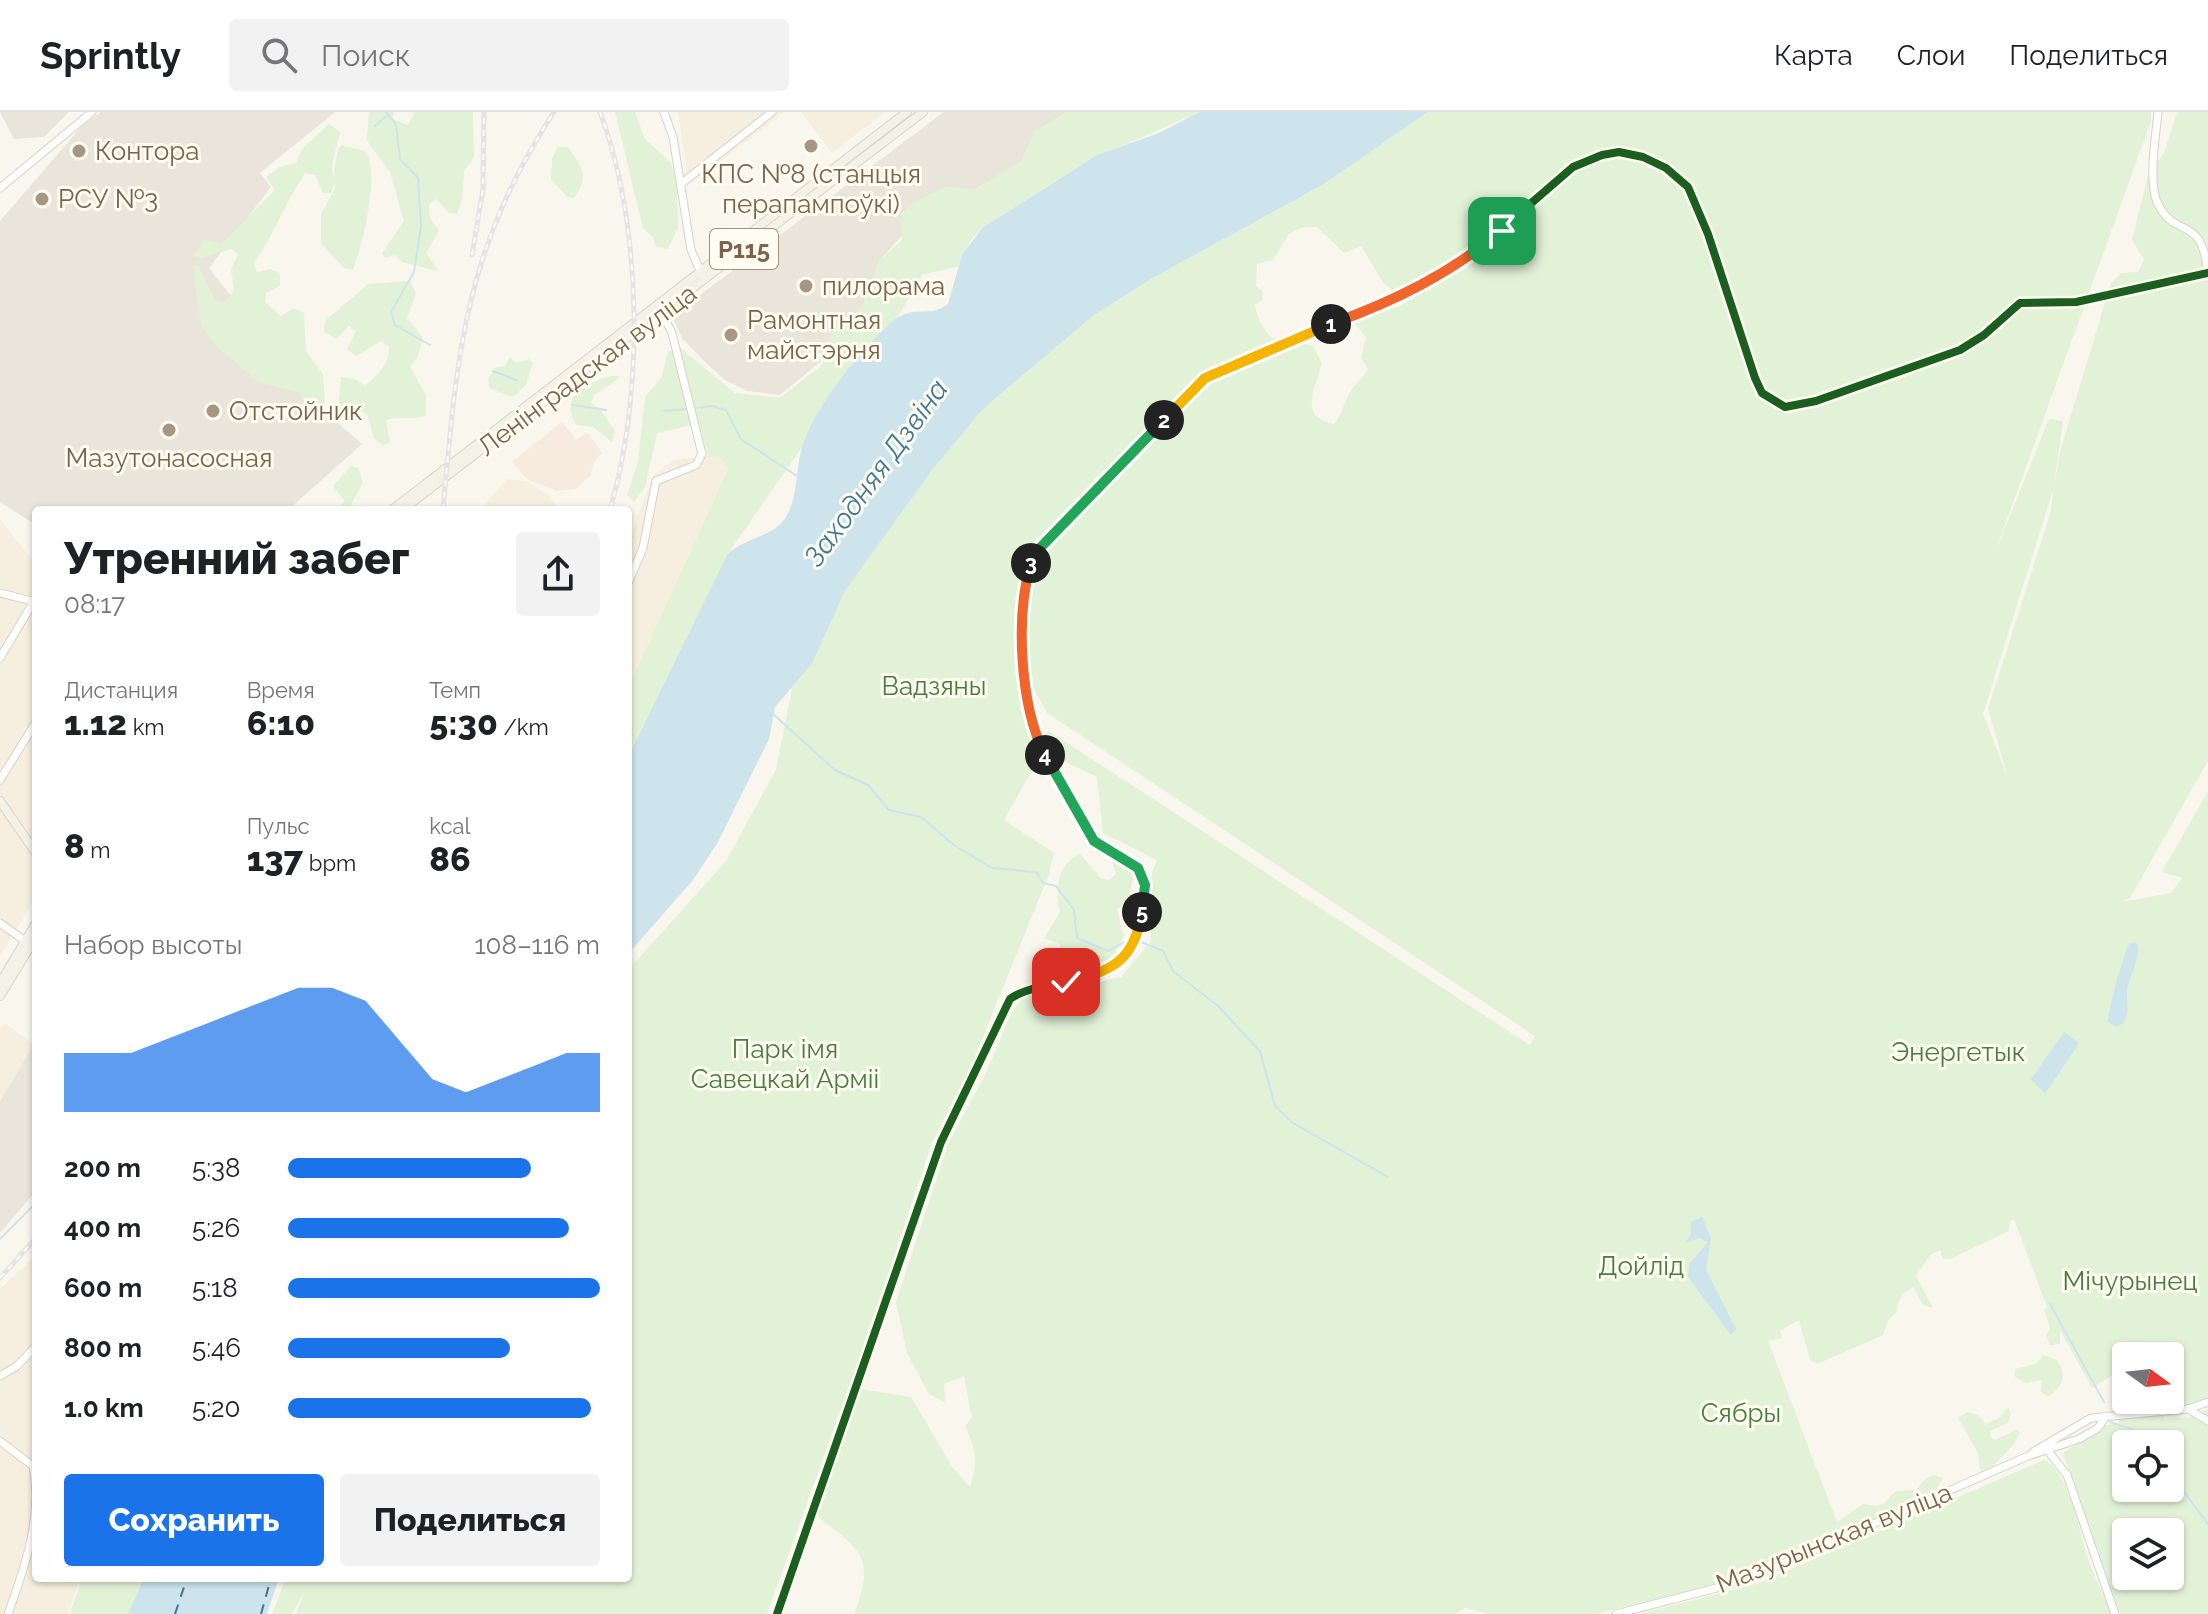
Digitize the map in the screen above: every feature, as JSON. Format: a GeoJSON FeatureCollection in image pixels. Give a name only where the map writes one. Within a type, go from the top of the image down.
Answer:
{"type":"FeatureCollection","features":[{"type":"Feature","properties":{"kind":"main road","name":"Ленінградская вуліца"},"geometry":{"type":"LineString","coordinates":[[568,378],[705,280],[907,112]]}},
{"type":"Feature","properties":{"kind":"main road","name":"Ленінградская вуліца"},"geometry":{"type":"LineString","coordinates":[[846,164],[923,112]]}},
{"type":"Feature","properties":{"kind":"main road","name":"Ленінградская вуліца"},"geometry":{"type":"LineString","coordinates":[[407,506],[699,271],[774,220]]}},
{"type":"Feature","properties":{"kind":"main road","name":"Ленінградская вуліца"},"geometry":{"type":"LineString","coordinates":[[397,506],[535,404]]}},
{"type":"Feature","properties":{"kind":"main road"},"geometry":{"type":"LineString","coordinates":[[0,801],[32,847]]}},
{"type":"Feature","properties":{"kind":"main road"},"geometry":{"type":"LineString","coordinates":[[0,983],[31,941]]}},
{"type":"Feature","properties":{"kind":"main road"},"geometry":{"type":"LineString","coordinates":[[0,996],[31,941]]}},
{"type":"Feature","properties":{"kind":"street"},"geometry":{"type":"LineString","coordinates":[[0,188],[92,112]]}},
{"type":"Feature","properties":{"kind":"street"},"geometry":{"type":"LineString","coordinates":[[664,112],[682,183],[686,228],[699,271],[705,280]]}},
{"type":"Feature","properties":{"kind":"street"},"geometry":{"type":"LineString","coordinates":[[682,183],[772,112]]}},
{"type":"Feature","properties":{"kind":"street"},"geometry":{"type":"LineString","coordinates":[[777,1614],[941,1142],[1010,999],[1026,987],[1101,974],[1119,964],[1136,938],[1145,885],[1138,868],[1094,841],[1033,728],[1022,637],[1025,582],[1040,548],[1205,378],[1316,329],[1396,300],[1462,263],[1573,167],[1619,152],[1666,168],[1688,187],[1708,234],[1755,378],[1762,393],[1785,407],[1816,401],[1960,350],[1984,335],[2020,303],[2076,302],[2208,272],[2205,250],[2195,233],[2171,219],[2159,206],[2154,188],[2158,112]]}},
{"type":"Feature","properties":{"kind":"street"},"geometry":{"type":"LineString","coordinates":[[632,574],[643,548],[656,481],[701,460],[701,443],[695,418],[672,333],[661,311]]}},
{"type":"Feature","properties":{"kind":"street"},"geometry":{"type":"LineString","coordinates":[[0,593],[32,601]]}},
{"type":"Feature","properties":{"kind":"street"},"geometry":{"type":"LineString","coordinates":[[0,658],[32,607]]}},
{"type":"Feature","properties":{"kind":"street"},"geometry":{"type":"LineString","coordinates":[[0,780],[32,728]]}},
{"type":"Feature","properties":{"kind":"street"},"geometry":{"type":"LineString","coordinates":[[0,923],[31,941]]}},
{"type":"Feature","properties":{"kind":"street"},"geometry":{"type":"LineString","coordinates":[[0,1376],[17,1366],[32,1350]]}},
{"type":"Feature","properties":{"kind":"street"},"geometry":{"type":"LineString","coordinates":[[2047,1447],[2091,1418],[2188,1409],[2208,1402]]}},
{"type":"Feature","properties":{"kind":"street"},"geometry":{"type":"LineString","coordinates":[[2188,1409],[2208,1421]]}},
{"type":"Feature","properties":{"kind":"street"},"geometry":{"type":"LineString","coordinates":[[2047,1447],[2098,1428],[2106,1416]]}},
{"type":"Feature","properties":{"kind":"street"},"geometry":{"type":"LineString","coordinates":[[0,1441],[32,1462]]}},
{"type":"Feature","properties":{"kind":"street"},"geometry":{"type":"LineString","coordinates":[[2047,1447],[2067,1475],[2115,1614]]}},
{"type":"Feature","properties":{"kind":"street","name":"Мазурынская вуліца"},"geometry":{"type":"LineString","coordinates":[[1616,1614],[1728,1585],[1766,1571],[2047,1447]]}},
{"type":"Feature","properties":{"kind":"street"},"geometry":{"type":"LineString","coordinates":[[8,1614],[32,1535]]}},
{"type":"Feature","properties":{"kind":"street"},"geometry":{"type":"LineString","coordinates":[[25,1564],[32,1567]]}},
{"type":"Feature","properties":{"kind":"shaded area"},"geometry":{"type":"Polygon","coordinates":[[[0,112],[69,112],[44,137],[14,139],[0,112]]]}},
{"type":"Feature","properties":{"kind":"shaded area"},"geometry":{"type":"Polygon","coordinates":[[[101,112],[335,112],[260,173],[271,187],[209,268],[318,406],[362,444],[292,506],[32,506],[32,522],[0,502],[0,221],[83,125],[101,112]]]}},
{"type":"Feature","properties":{"kind":"shaded area"},"geometry":{"type":"Polygon","coordinates":[[[678,112],[785,112],[689,185],[678,112]]]}},
{"type":"Feature","properties":{"kind":"shaded area"},"geometry":{"type":"Polygon","coordinates":[[[801,112],[885,112],[832,153],[801,112]]]}},
{"type":"Feature","properties":{"kind":"shaded area"},"geometry":{"type":"Polygon","coordinates":[[[944,112],[1067,112],[1036,131],[1021,162],[974,190],[946,187],[880,260],[861,310],[835,328],[820,362],[780,395],[747,391],[725,380],[682,338],[672,316],[944,112]]]}},
{"type":"Feature","properties":{"kind":"shaded area"},"geometry":{"type":"Polygon","coordinates":[[[562,422],[576,440],[587,432],[602,453],[593,463],[591,475],[575,489],[557,491],[527,479],[512,462],[562,422]]]}},
{"type":"Feature","properties":{"kind":"shaded area"},"geometry":{"type":"Polygon","coordinates":[[[708,456],[720,458],[728,469],[632,679],[632,532],[654,474],[675,460],[708,456]]]}},
{"type":"Feature","properties":{"kind":"shaded area"},"geometry":{"type":"Polygon","coordinates":[[[507,479],[525,481],[550,496],[557,506],[486,506],[507,479]]]}},
{"type":"Feature","properties":{"kind":"shaded area"},"geometry":{"type":"Polygon","coordinates":[[[0,519],[32,560],[32,904],[0,956],[0,519]]]}},
{"type":"Feature","properties":{"kind":"shaded area"},"geometry":{"type":"Polygon","coordinates":[[[4,1023],[32,1043],[32,1047],[0,1100],[0,1029],[4,1023]]]}},
{"type":"Feature","properties":{"kind":"shaded area"},"geometry":{"type":"Polygon","coordinates":[[[32,1048],[32,1196],[0,1233],[0,1101],[32,1048]]]}},
{"type":"Feature","properties":{"kind":"shaded area"},"geometry":{"type":"Polygon","coordinates":[[[32,1259],[32,1582],[79,1582],[68,1614],[0,1614],[0,1289],[32,1259]]]}},
{"type":"Feature","properties":{"kind":"green space"},"geometry":{"type":"Polygon","coordinates":[[[369,112],[394,112],[393,119],[408,125],[415,112],[473,112],[474,157],[464,171],[462,200],[457,214],[449,213],[436,199],[429,204],[430,218],[439,231],[426,253],[438,271],[402,262],[395,255],[385,258],[382,253],[404,221],[390,172],[367,141],[369,112]]]}},
{"type":"Feature","properties":{"kind":"green space"},"geometry":{"type":"Polygon","coordinates":[[[615,112],[635,112],[645,139],[671,163],[677,186],[678,228],[668,249],[656,247],[653,237],[643,228],[615,112]]]}},
{"type":"Feature","properties":{"kind":"green space"},"geometry":{"type":"Polygon","coordinates":[[[1067,112],[1199,112],[1084,163],[982,228],[970,241],[959,266],[922,275],[899,315],[879,335],[818,413],[802,447],[727,555],[632,749],[632,679],[728,469],[720,458],[708,456],[678,346],[735,393],[780,398],[823,364],[823,352],[835,328],[861,309],[880,260],[902,240],[901,213],[919,199],[946,187],[974,190],[1021,162],[1036,131],[1067,112]]]}},
{"type":"Feature","properties":{"kind":"green space"},"geometry":{"type":"Polygon","coordinates":[[[1428,112],[2151,112],[2151,121],[1995,553],[2049,419],[2063,421],[2054,485],[2061,448],[2111,283],[2121,273],[2138,272],[2144,259],[2132,240],[2148,175],[2164,153],[2177,112],[2208,112],[2208,761],[2130,898],[2121,902],[2171,893],[2182,878],[2162,872],[2208,791],[2208,1397],[2184,1406],[2184,1342],[2112,1342],[2112,1376],[2092,1388],[2060,1330],[2060,1344],[2050,1345],[2046,1336],[2050,1328],[2044,1310],[2047,1307],[2014,1219],[2010,1221],[2009,1231],[1950,1259],[1943,1259],[1940,1250],[1930,1255],[1916,1276],[1933,1308],[1923,1305],[1913,1287],[1901,1297],[1897,1312],[1888,1320],[1883,1335],[1817,1364],[1810,1360],[1799,1320],[1780,1331],[1782,1338],[1768,1341],[1837,1522],[1863,1504],[1880,1505],[1896,1491],[1916,1490],[1924,1480],[1934,1475],[1943,1478],[1935,1491],[1853,1528],[1837,1530],[1824,1541],[1759,1570],[1713,1585],[1595,1614],[1490,1614],[1465,1608],[1455,1614],[854,1614],[864,1579],[860,1556],[844,1537],[817,1516],[860,1389],[911,1397],[953,1468],[970,1487],[974,1471],[974,1449],[965,1426],[972,1418],[964,1376],[944,1384],[945,1402],[929,1394],[907,1353],[896,1302],[948,1144],[987,1071],[1010,1016],[1023,997],[1121,977],[1151,941],[1152,872],[1157,860],[1103,833],[1097,777],[1057,758],[1043,736],[1049,731],[1530,1045],[1535,1036],[1047,713],[1021,665],[1028,732],[1039,758],[1004,820],[1054,853],[1049,874],[972,1064],[932,1142],[874,1317],[767,1614],[296,1614],[303,1594],[292,1614],[272,1614],[284,1582],[632,1582],[632,966],[726,861],[776,770],[792,688],[812,664],[845,591],[933,469],[984,408],[1094,315],[1151,279],[1324,184],[1428,112]],[[1303,227],[1289,234],[1273,260],[1257,264],[1256,286],[1263,292],[1262,300],[1255,305],[1259,319],[1273,339],[1285,346],[1299,342],[1313,346],[1322,363],[1313,391],[1312,408],[1316,415],[1334,424],[1352,389],[1368,369],[1361,358],[1366,338],[1355,323],[1394,305],[1394,291],[1384,284],[1361,246],[1344,253],[1317,227],[1303,227]],[[2053,490],[1983,714],[2008,778],[1988,709],[2051,511],[2053,490]]]}},
{"type":"Feature","properties":{"kind":"green space"},"geometry":{"type":"Polygon","coordinates":[[[329,124],[340,132],[332,166],[333,177],[338,149],[342,145],[367,152],[370,163],[368,211],[353,270],[344,268],[321,244],[321,214],[335,189],[335,182],[331,193],[323,193],[315,175],[305,173],[254,263],[257,272],[270,269],[280,273],[280,286],[266,293],[265,302],[281,316],[294,308],[304,313],[306,351],[323,374],[325,405],[321,412],[307,410],[299,392],[260,383],[216,346],[201,325],[193,266],[198,265],[215,300],[225,302],[234,290],[231,269],[238,255],[233,249],[200,258],[194,256],[205,239],[221,244],[275,190],[266,177],[279,167],[296,163],[302,149],[329,124]]]}},
{"type":"Feature","properties":{"kind":"green space"},"geometry":{"type":"Polygon","coordinates":[[[558,147],[568,147],[582,172],[582,184],[574,198],[567,197],[551,179],[552,158],[558,147]]]}},
{"type":"Feature","properties":{"kind":"green space"},"geometry":{"type":"Polygon","coordinates":[[[410,281],[416,293],[407,318],[423,338],[418,356],[410,367],[426,395],[426,416],[386,420],[390,443],[382,445],[374,438],[367,414],[357,409],[348,414],[338,407],[341,377],[355,379],[365,386],[385,364],[389,347],[381,341],[356,356],[347,349],[356,331],[349,326],[336,339],[324,332],[325,321],[368,284],[410,281]]]}},
{"type":"Feature","properties":{"kind":"green space"},"geometry":{"type":"Polygon","coordinates":[[[668,351],[675,352],[692,425],[657,433],[645,487],[634,502],[627,495],[638,462],[645,397],[661,378],[668,351]]]}},
{"type":"Feature","properties":{"kind":"green space"},"geometry":{"type":"Polygon","coordinates":[[[510,357],[516,363],[529,359],[533,363],[526,385],[513,397],[489,388],[488,378],[496,367],[505,366],[510,357]]]}},
{"type":"Feature","properties":{"kind":"green space"},"geometry":{"type":"Polygon","coordinates":[[[610,376],[619,376],[594,395],[591,403],[600,409],[615,431],[612,442],[593,427],[576,425],[571,406],[584,387],[610,376]]]}},
{"type":"Feature","properties":{"kind":"green space"},"geometry":{"type":"Polygon","coordinates":[[[351,466],[358,468],[363,483],[350,506],[342,506],[344,500],[333,486],[351,466]]]}},
{"type":"Feature","properties":{"kind":"green space"},"geometry":{"type":"Polygon","coordinates":[[[1080,854],[1102,879],[1109,880],[1116,874],[1111,858],[1119,857],[1135,871],[1128,899],[1117,910],[1124,936],[1112,958],[1093,966],[1032,977],[1038,963],[1049,966],[1060,953],[1060,944],[1044,938],[1060,912],[1058,886],[1062,871],[1080,854]]]}},
{"type":"Feature","properties":{"kind":"green space"},"geometry":{"type":"Polygon","coordinates":[[[2043,1355],[2057,1360],[2063,1376],[2060,1385],[2048,1397],[2041,1392],[2042,1380],[2026,1383],[2014,1376],[2015,1369],[2036,1364],[2043,1355]]]}},
{"type":"Feature","properties":{"kind":"green space"},"geometry":{"type":"Polygon","coordinates":[[[2008,1407],[2011,1413],[2008,1423],[1990,1431],[1990,1436],[1995,1440],[2016,1430],[2020,1432],[2018,1437],[1993,1468],[1980,1471],[1978,1453],[1958,1418],[1968,1412],[1978,1415],[1986,1424],[1999,1418],[2008,1407]]]}},
{"type":"Feature","properties":{"kind":"green space"},"geometry":{"type":"Polygon","coordinates":[[[2208,1409],[2208,1614],[2121,1614],[2105,1580],[2063,1453],[2107,1425],[2119,1423],[2119,1418],[2163,1415],[2165,1419],[2191,1417],[2208,1409]]]}},
{"type":"Feature","properties":{"kind":"green space"},"geometry":{"type":"Polygon","coordinates":[[[2044,1460],[2053,1466],[2067,1490],[2089,1562],[2112,1614],[1639,1614],[1759,1583],[2044,1460]]]}},
{"type":"Feature","properties":{"kind":"green space"},"geometry":{"type":"Polygon","coordinates":[[[81,1582],[142,1582],[128,1614],[70,1614],[81,1582]]]}},
{"type":"Feature","properties":{"kind":"water","name":"Заходняя Дзвіна"},"geometry":{"type":"Polygon","coordinates":[[[1199,112],[1428,112],[1324,184],[1151,279],[1094,315],[984,408],[933,469],[845,591],[812,664],[775,707],[769,739],[718,842],[693,880],[632,949],[632,749],[727,555],[777,527],[788,513],[803,444],[828,396],[863,351],[897,318],[913,312],[934,311],[948,304],[962,255],[982,228],[1097,155],[1159,133],[1199,112]]]}},
{"type":"Feature","properties":{"kind":"water"},"geometry":{"type":"Polygon","coordinates":[[[2136,942],[2138,953],[2128,986],[2128,1009],[2122,1024],[2116,1027],[2108,1022],[2113,995],[2126,950],[2129,944],[2136,942]]]}},
{"type":"Feature","properties":{"kind":"water"},"geometry":{"type":"Polygon","coordinates":[[[2064,1032],[2079,1043],[2045,1094],[2031,1079],[2064,1032]]]}},
{"type":"Feature","properties":{"kind":"water"},"geometry":{"type":"Polygon","coordinates":[[[1702,1217],[1711,1238],[1706,1270],[1736,1329],[1731,1335],[1688,1277],[1689,1264],[1708,1242],[1700,1238],[1685,1243],[1691,1234],[1691,1222],[1702,1217]]]}},
{"type":"Feature","properties":{"kind":"water"},"geometry":{"type":"Polygon","coordinates":[[[142,1582],[278,1582],[267,1614],[128,1614],[142,1582]]]}},
{"type":"Feature","properties":{"kind":"waterway"},"geometry":{"type":"LineString","coordinates":[[386,112],[396,124],[400,159],[418,178],[421,226],[414,272],[391,312],[395,325],[430,345]]}},
{"type":"Feature","properties":{"kind":"waterway"},"geometry":{"type":"LineString","coordinates":[[375,126],[386,116]]}},
{"type":"Feature","properties":{"kind":"waterway"},"geometry":{"type":"LineString","coordinates":[[493,371],[516,380]]}},
{"type":"Feature","properties":{"kind":"waterway"},"geometry":{"type":"LineString","coordinates":[[573,405],[606,410]]}},
{"type":"Feature","properties":{"kind":"waterway"},"geometry":{"type":"LineString","coordinates":[[693,408],[713,406],[726,410],[741,439],[797,476]]}},
{"type":"Feature","properties":{"kind":"waterway"},"geometry":{"type":"LineString","coordinates":[[664,411],[687,409]]}},
{"type":"Feature","properties":{"kind":"waterway"},"geometry":{"type":"LineString","coordinates":[[773,714],[835,770],[868,785],[889,810],[921,817],[954,845],[992,868],[1036,872],[1043,883],[1056,886],[1074,910],[1077,938],[1108,951],[1130,939]]}},
{"type":"Feature","properties":{"kind":"waterway"},"geometry":{"type":"LineString","coordinates":[[1141,942],[1163,951],[1173,971],[1218,1006],[1260,1051],[1275,1106],[1293,1123],[1388,1177]]}},
{"type":"Feature","properties":{"kind":"waterway"},"geometry":{"type":"LineString","coordinates":[[0,1239],[32,1207]]}},
{"type":"Feature","properties":{"kind":"waterway"},"geometry":{"type":"LineString","coordinates":[[2050,1304],[2104,1402]]}},
{"type":"Feature","properties":{"kind":"waterway"},"geometry":{"type":"LineString","coordinates":[[2110,1422],[2132,1430]]}},
{"type":"Feature","properties":{"kind":"waterway"},"geometry":{"type":"LineString","coordinates":[[2184,1492],[2208,1524]]}},
{"type":"Feature","properties":{"kind":"ferry route"},"geometry":{"type":"LineString","coordinates":[[175,1614],[186,1582]]}},
{"type":"Feature","properties":{"kind":"ferry route"},"geometry":{"type":"LineString","coordinates":[[261,1614],[270,1582]]}},
{"type":"Feature","properties":{"kind":"railway"},"geometry":{"type":"LineString","coordinates":[[472,255],[483,189],[484,112]]}},
{"type":"Feature","properties":{"kind":"railway"},"geometry":{"type":"LineString","coordinates":[[443,506],[461,351],[483,256],[524,162],[554,112]]}},
{"type":"Feature","properties":{"kind":"railway"},"geometry":{"type":"LineString","coordinates":[[600,112],[624,207],[634,310],[629,414],[611,506]]}},
{"type":"Feature","properties":{"kind":"railway"},"geometry":{"type":"LineString","coordinates":[[0,1278],[32,1242]]}},
{"type":"Feature","properties":{"kind":"cycle path"},"geometry":{"type":"LineString","coordinates":[[777,1614],[941,1142],[1010,999],[1036,988],[1081,981],[1108,972],[1125,957],[1137,932],[1145,890],[1138,868],[1093,839],[1058,785],[1037,739],[1028,706],[1022,660],[1022,610],[1031,566],[1040,548],[1205,378],[1316,329],[1396,300],[1462,263],[1573,167],[1602,155],[1619,152],[1643,157],[1666,168],[1688,187],[1708,234],[1755,378],[1762,393],[1785,407],[1816,401],[1960,350],[1984,335],[2020,303],[2076,302],[2208,273]]}},
{"type":"Feature","properties":{"kind":"place","name":"КПС №8 (станцыя перапампоўкі)"},"geometry":{"type":"Point","coordinates":[811,146]}},
{"type":"Feature","properties":{"kind":"place","name":"Контора"},"geometry":{"type":"Point","coordinates":[79,151]}},
{"type":"Feature","properties":{"kind":"place","name":"РСУ №3"},"geometry":{"type":"Point","coordinates":[42,199]}},
{"type":"Feature","properties":{"kind":"place","name":"пилорама"},"geometry":{"type":"Point","coordinates":[806,286]}},
{"type":"Feature","properties":{"kind":"place","name":"Рамонтная майстэрня"},"geometry":{"type":"Point","coordinates":[731,335]}},
{"type":"Feature","properties":{"kind":"place","name":"Отстойник"},"geometry":{"type":"Point","coordinates":[213,411]}},
{"type":"Feature","properties":{"kind":"place","name":"Мазутонасосная"},"geometry":{"type":"Point","coordinates":[169,430]}},
{"type":"Feature","properties":{"kind":"route"},"geometry":{"type":"LineString","coordinates":[[1066,982],[1101,974],[1119,964],[1136,938],[1145,885],[1138,868],[1094,841],[1058,780],[1033,728],[1022,637],[1025,582],[1032,561],[1040,548],[1205,378],[1316,329],[1396,300],[1462,263],[1502,231]]}},
{"type":"Feature","properties":{"kind":"park label","name":"Вадзяны"},"geometry":{"type":"Point","coordinates":[934,686]}},
{"type":"Feature","properties":{"kind":"park label","name":"Энергетык"},"geometry":{"type":"Point","coordinates":[1958,1052]}},
{"type":"Feature","properties":{"kind":"park label","name":"Парк імя Савецкай Арміі"},"geometry":{"type":"Point","coordinates":[785,1064]}},
{"type":"Feature","properties":{"kind":"park label","name":"Дойлід"},"geometry":{"type":"Point","coordinates":[1641,1266]}},
{"type":"Feature","properties":{"kind":"park label","name":"Мічурынец"},"geometry":{"type":"Point","coordinates":[2130,1281]}},
{"type":"Feature","properties":{"kind":"park label","name":"Сябры"},"geometry":{"type":"Point","coordinates":[1741,1413]}}]}
